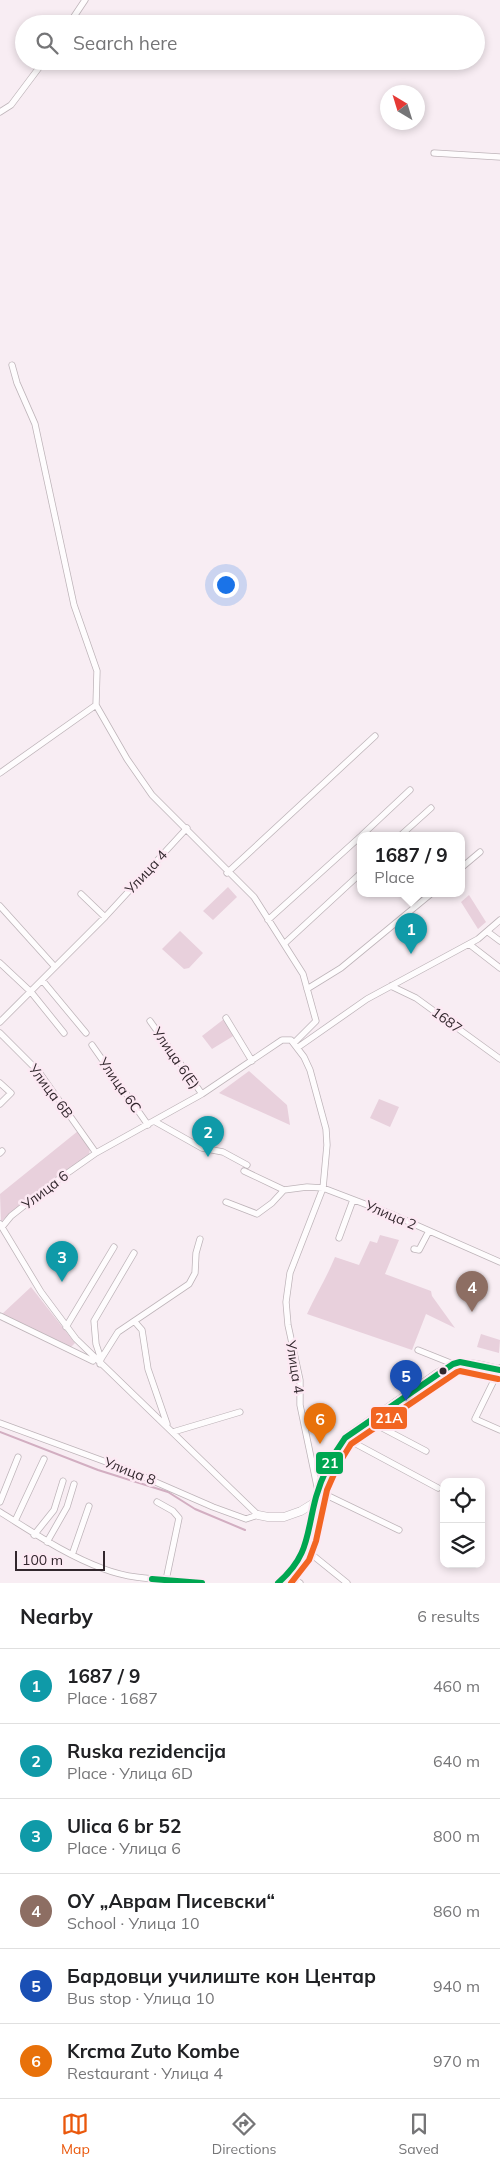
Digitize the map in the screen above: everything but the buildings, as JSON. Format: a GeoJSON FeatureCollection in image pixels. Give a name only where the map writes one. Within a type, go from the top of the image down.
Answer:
{"type":"FeatureCollection","features":[{"type":"Feature","properties":{"kind":"street"},"geometry":{"type":"LineString","coordinates":[[75,15],[85,0]]}},
{"type":"Feature","properties":{"kind":"street"},"geometry":{"type":"LineString","coordinates":[[0,111],[11,105],[37,70]]}},
{"type":"Feature","properties":{"kind":"street"},"geometry":{"type":"LineString","coordinates":[[434,153],[500,157]]}},
{"type":"Feature","properties":{"kind":"street"},"geometry":{"type":"LineString","coordinates":[[12,365],[17,383],[36,424],[74,605],[97,671],[96,704],[127,759],[152,795],[187,828],[227,873],[254,898],[303,974],[316,1021],[296,1046]]}},
{"type":"Feature","properties":{"kind":"street"},"geometry":{"type":"LineString","coordinates":[[0,774],[96,704]]}},
{"type":"Feature","properties":{"kind":"street"},"geometry":{"type":"LineString","coordinates":[[227,873],[375,736]]}},
{"type":"Feature","properties":{"kind":"street"},"geometry":{"type":"LineString","coordinates":[[366,832],[410,790]]}},
{"type":"Feature","properties":{"kind":"street"},"geometry":{"type":"LineString","coordinates":[[404,832],[431,808]]}},
{"type":"Feature","properties":{"kind":"street","name":"Улица 4"},"geometry":{"type":"LineString","coordinates":[[0,1022],[105,917],[187,828]]}},
{"type":"Feature","properties":{"kind":"street"},"geometry":{"type":"LineString","coordinates":[[268,920],[357,840]]}},
{"type":"Feature","properties":{"kind":"street"},"geometry":{"type":"LineString","coordinates":[[465,865],[480,852]]}},
{"type":"Feature","properties":{"kind":"street"},"geometry":{"type":"LineString","coordinates":[[284,944],[357,877]]}},
{"type":"Feature","properties":{"kind":"street"},"geometry":{"type":"LineString","coordinates":[[82,894],[105,917]]}},
{"type":"Feature","properties":{"kind":"street"},"geometry":{"type":"LineString","coordinates":[[307,989],[341,968],[427,897]]}},
{"type":"Feature","properties":{"kind":"street"},"geometry":{"type":"LineString","coordinates":[[0,906],[56,966]]}},
{"type":"Feature","properties":{"kind":"street"},"geometry":{"type":"LineString","coordinates":[[296,1046],[368,999],[469,944],[488,932],[500,920]]}},
{"type":"Feature","properties":{"kind":"street"},"geometry":{"type":"LineString","coordinates":[[488,932],[500,941]]}},
{"type":"Feature","properties":{"kind":"street"},"geometry":{"type":"LineString","coordinates":[[469,944],[500,968]]}},
{"type":"Feature","properties":{"kind":"street"},"geometry":{"type":"LineString","coordinates":[[0,963],[31,992],[64,1033]]}},
{"type":"Feature","properties":{"kind":"street"},"geometry":{"type":"LineString","coordinates":[[42,980],[86,1033]]}},
{"type":"Feature","properties":{"kind":"street","name":"1687"},"geometry":{"type":"LineString","coordinates":[[391,986],[416,998],[500,1059]]}},
{"type":"Feature","properties":{"kind":"street"},"geometry":{"type":"LineString","coordinates":[[226,1018],[252,1061]]}},
{"type":"Feature","properties":{"kind":"street","name":"Улица 6(E)"},"geometry":{"type":"LineString","coordinates":[[150,1021],[202,1094]]}},
{"type":"Feature","properties":{"kind":"street","name":"Улица 6B"},"geometry":{"type":"LineString","coordinates":[[0,1033],[39,1072],[96,1153]]}},
{"type":"Feature","properties":{"kind":"street","name":"Улица 6"},"geometry":{"type":"LineString","coordinates":[[258,1515],[66,1327],[22,1262],[1,1226],[49,1186],[96,1153],[202,1094],[282,1040],[291,1040],[296,1046]]}},
{"type":"Feature","properties":{"kind":"street","name":"Улица 6C"},"geometry":{"type":"LineString","coordinates":[[92,1045],[151,1123]]}},
{"type":"Feature","properties":{"kind":"street","name":"Улица 4"},"geometry":{"type":"LineString","coordinates":[[296,1046],[310,1070],[326,1130],[327,1162],[323,1188],[290,1273],[286,1302],[288,1325],[300,1380],[300,1405],[318,1491]]}},
{"type":"Feature","properties":{"kind":"street"},"geometry":{"type":"LineString","coordinates":[[0,1083],[11,1093],[0,1104]]}},
{"type":"Feature","properties":{"kind":"street"},"geometry":{"type":"LineString","coordinates":[[151,1123],[202,1148],[223,1152],[284,1190],[306,1187],[323,1188]]}},
{"type":"Feature","properties":{"kind":"street","name":"Улица 2"},"geometry":{"type":"LineString","coordinates":[[323,1188],[500,1262]]}},
{"type":"Feature","properties":{"kind":"street"},"geometry":{"type":"LineString","coordinates":[[226,1202],[257,1214],[272,1204],[284,1190]]}},
{"type":"Feature","properties":{"kind":"street","name":"Улица 2"},"geometry":{"type":"LineString","coordinates":[[339,1238],[353,1200]]}},
{"type":"Feature","properties":{"kind":"street","name":"Улица 2"},"geometry":{"type":"LineString","coordinates":[[414,1249],[419,1250],[429,1231]]}},
{"type":"Feature","properties":{"kind":"street"},"geometry":{"type":"LineString","coordinates":[[100,1361],[118,1332],[189,1284],[195,1273],[196,1253],[200,1239]]}},
{"type":"Feature","properties":{"kind":"street"},"geometry":{"type":"LineString","coordinates":[[66,1327],[114,1248]]}},
{"type":"Feature","properties":{"kind":"street"},"geometry":{"type":"LineString","coordinates":[[100,1361],[94,1321],[134,1253]]}},
{"type":"Feature","properties":{"kind":"street"},"geometry":{"type":"LineString","coordinates":[[0,1316],[100,1361]]}},
{"type":"Feature","properties":{"kind":"street"},"geometry":{"type":"LineString","coordinates":[[134,1322],[142,1330],[148,1369],[167,1426]]}},
{"type":"Feature","properties":{"kind":"street"},"geometry":{"type":"LineString","coordinates":[[418,1350],[453,1364]]}},
{"type":"Feature","properties":{"kind":"street"},"geometry":{"type":"LineString","coordinates":[[278,1583],[286,1576],[305,1549],[314,1502],[334,1455],[346,1438],[370,1421],[453,1364],[460,1362],[500,1369],[475,1419],[500,1430]]}},
{"type":"Feature","properties":{"kind":"street"},"geometry":{"type":"LineString","coordinates":[[173,1432],[240,1412]]}},
{"type":"Feature","properties":{"kind":"street"},"geometry":{"type":"LineString","coordinates":[[370,1421],[426,1451]]}},
{"type":"Feature","properties":{"kind":"street","name":"Улица 8"},"geometry":{"type":"LineString","coordinates":[[0,1423],[128,1470],[213,1507],[246,1519],[258,1515]]}},
{"type":"Feature","properties":{"kind":"street"},"geometry":{"type":"LineString","coordinates":[[346,1438],[438,1488]]}},
{"type":"Feature","properties":{"kind":"street"},"geometry":{"type":"LineString","coordinates":[[0,1502],[18,1457]]}},
{"type":"Feature","properties":{"kind":"street"},"geometry":{"type":"LineString","coordinates":[[15,1521],[44,1459]]}},
{"type":"Feature","properties":{"kind":"street"},"geometry":{"type":"LineString","coordinates":[[34,1535],[54,1510],[63,1481]]}},
{"type":"Feature","properties":{"kind":"street"},"geometry":{"type":"LineString","coordinates":[[47,1542],[67,1507],[74,1484]]}},
{"type":"Feature","properties":{"kind":"street"},"geometry":{"type":"LineString","coordinates":[[318,1491],[399,1530]]}},
{"type":"Feature","properties":{"kind":"street"},"geometry":{"type":"LineString","coordinates":[[157,1502],[172,1511],[179,1518],[166,1580]]}},
{"type":"Feature","properties":{"kind":"street"},"geometry":{"type":"LineString","coordinates":[[258,1515],[284,1517],[301,1511],[314,1502]]}},
{"type":"Feature","properties":{"kind":"street"},"geometry":{"type":"LineString","coordinates":[[72,1555],[89,1506]]}},
{"type":"Feature","properties":{"kind":"street"},"geometry":{"type":"LineString","coordinates":[[0,1512],[34,1535],[104,1570],[151,1581],[166,1580],[202,1583]]}},
{"type":"Feature","properties":{"kind":"street"},"geometry":{"type":"LineString","coordinates":[[305,1549],[346,1583]]}},
{"type":"Feature","properties":{"kind":"street"},"geometry":{"type":"LineString","coordinates":[[286,1576],[300,1583]]}},
{"type":"Feature","properties":{"kind":"shaded area"},"geometry":{"type":"Polygon","coordinates":[[[228,887],[237,897],[213,920],[203,911],[228,887]]]}},
{"type":"Feature","properties":{"kind":"shaded area"},"geometry":{"type":"Polygon","coordinates":[[[469,895],[486,922],[478,929],[461,902],[469,895]]]}},
{"type":"Feature","properties":{"kind":"shaded area"},"geometry":{"type":"Polygon","coordinates":[[[180,931],[203,953],[189,968],[184,969],[162,949],[180,931]]]}},
{"type":"Feature","properties":{"kind":"shaded area"},"geometry":{"type":"Polygon","coordinates":[[[224,1019],[235,1035],[212,1049],[202,1036],[224,1019]]]}},
{"type":"Feature","properties":{"kind":"shaded area"},"geometry":{"type":"Polygon","coordinates":[[[249,1071],[287,1105],[290,1125],[219,1093],[249,1071]]]}},
{"type":"Feature","properties":{"kind":"shaded area"},"geometry":{"type":"Polygon","coordinates":[[[379,1099],[399,1107],[390,1127],[370,1118],[379,1099]]]}},
{"type":"Feature","properties":{"kind":"shaded area"},"geometry":{"type":"Polygon","coordinates":[[[78,1131],[90,1149],[89,1154],[10,1213],[1,1222],[0,1194],[78,1131]]]}},
{"type":"Feature","properties":{"kind":"shaded area"},"geometry":{"type":"Polygon","coordinates":[[[380,1235],[399,1240],[385,1274],[431,1291],[432,1296],[455,1328],[426,1314],[412,1350],[307,1314],[335,1257],[359,1265],[370,1241],[377,1243],[380,1235]]]}},
{"type":"Feature","properties":{"kind":"shaded area"},"geometry":{"type":"Polygon","coordinates":[[[31,1287],[75,1343],[70,1348],[1,1315],[31,1287]]]}},
{"type":"Feature","properties":{"kind":"shaded area"},"geometry":{"type":"Polygon","coordinates":[[[481,1334],[500,1340],[499,1353],[477,1347],[481,1334]]]}},
{"type":"Feature","properties":{"kind":"waterway"},"geometry":{"type":"LineString","coordinates":[[0,1432],[98,1470],[168,1492],[195,1509],[245,1530]]}},
{"type":"Feature","properties":{"kind":"transit line","name":"21"},"geometry":{"type":"LineString","coordinates":[[278,1583],[296,1563],[301,1553],[321,1481],[345,1438],[453,1364],[460,1362],[500,1370]]}},
{"type":"Feature","properties":{"kind":"transit line","name":"21A"},"geometry":{"type":"LineString","coordinates":[[291,1583],[309,1560],[316,1541],[327,1490],[338,1465],[351,1444],[457,1372],[498,1379]]}},
{"type":"Feature","properties":{"kind":"transit line","name":"21"},"geometry":{"type":"LineString","coordinates":[[152,1579],[202,1583]]}},
{"type":"Feature","properties":{"kind":"place","name":"1687 / 9"},"geometry":{"type":"Point","coordinates":[411,954]}},
{"type":"Feature","properties":{"kind":"place","name":"Ruska rezidencija"},"geometry":{"type":"Point","coordinates":[208,1157]}},
{"type":"Feature","properties":{"kind":"place","name":"Ulica 6 br 52"},"geometry":{"type":"Point","coordinates":[62,1282]}},
{"type":"Feature","properties":{"kind":"place","name":"ОУ „Аврам Писевски“"},"geometry":{"type":"Point","coordinates":[472,1312]}},
{"type":"Feature","properties":{"kind":"place","name":"Бардовци училиште кон Центар"},"geometry":{"type":"Point","coordinates":[406,1401]}},
{"type":"Feature","properties":{"kind":"place","name":"Krcma Zuto Kombe"},"geometry":{"type":"Point","coordinates":[320,1444]}}]}
